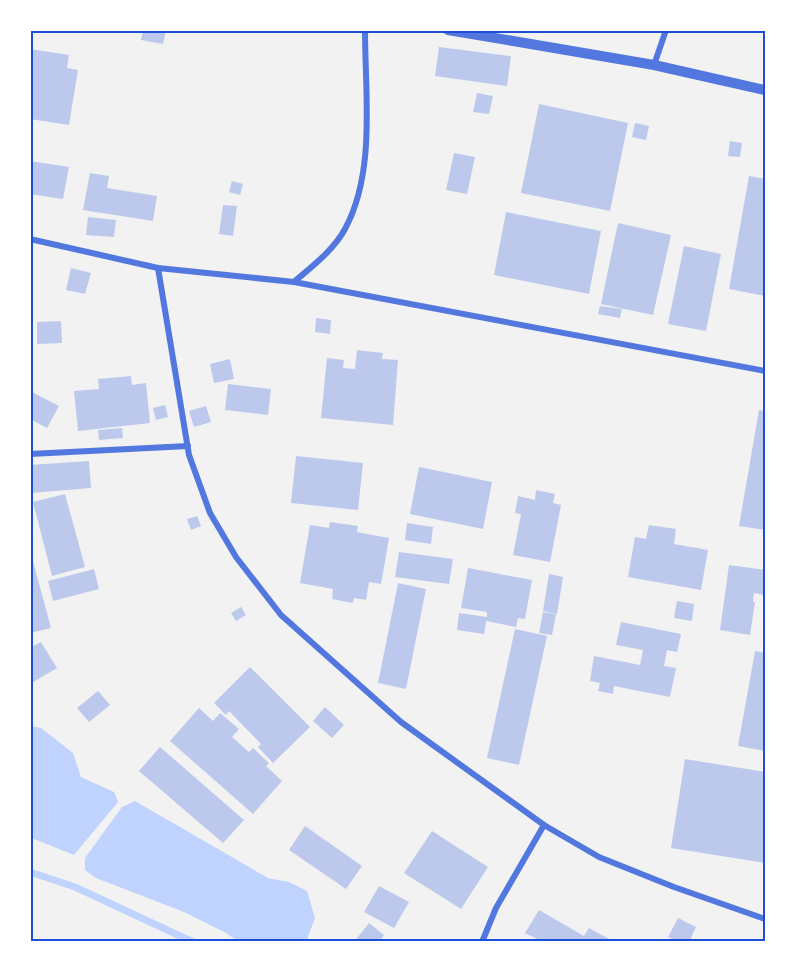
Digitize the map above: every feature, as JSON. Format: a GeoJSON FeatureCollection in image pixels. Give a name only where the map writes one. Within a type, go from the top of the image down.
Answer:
{"type":"FeatureCollection","features":[{"type":"Feature","properties":{"kind":"street"},"geometry":{"type":"LineString","coordinates":[[294,282],[328,252],[344,230],[360,192],[366,159],[365,30]]}},
{"type":"Feature","properties":{"kind":"street"},"geometry":{"type":"LineString","coordinates":[[448,30],[654,65],[765,90]]}},
{"type":"Feature","properties":{"kind":"street"},"geometry":{"type":"LineString","coordinates":[[654,65],[666,30]]}},
{"type":"Feature","properties":{"kind":"street"},"geometry":{"type":"LineString","coordinates":[[30,239],[158,268],[294,282],[765,371]]}},
{"type":"Feature","properties":{"kind":"street"},"geometry":{"type":"LineString","coordinates":[[158,268],[189,456],[210,513],[236,557],[281,615],[401,722],[544,825],[599,856],[674,887],[765,919]]}},
{"type":"Feature","properties":{"kind":"street"},"geometry":{"type":"LineString","coordinates":[[30,454],[188,446]]}},
{"type":"Feature","properties":{"kind":"street"},"geometry":{"type":"LineString","coordinates":[[482,942],[496,908],[544,825]]}},
{"type":"Feature","properties":{"kind":"water"},"geometry":{"type":"Polygon","coordinates":[[[30,726],[41,728],[73,753],[81,777],[114,792],[118,802],[74,855],[34,839],[30,835],[30,726]]]}},
{"type":"Feature","properties":{"kind":"water"},"geometry":{"type":"Polygon","coordinates":[[[135,801],[268,878],[289,882],[307,891],[315,918],[306,942],[239,942],[184,912],[96,878],[85,870],[85,858],[122,807],[135,801]]]}},
{"type":"Feature","properties":{"kind":"building"},"geometry":{"type":"Polygon","coordinates":[[[143,30],[166,30],[163,44],[141,40],[143,30]]]}},
{"type":"Feature","properties":{"kind":"building"},"geometry":{"type":"Polygon","coordinates":[[[439,47],[511,56],[507,86],[435,76],[439,47]]]}},
{"type":"Feature","properties":{"kind":"building"},"geometry":{"type":"Polygon","coordinates":[[[30,49],[69,55],[67,68],[78,70],[69,125],[30,119],[30,49]]]}},
{"type":"Feature","properties":{"kind":"building"},"geometry":{"type":"Polygon","coordinates":[[[477,93],[493,96],[489,114],[473,112],[477,93]]]}},
{"type":"Feature","properties":{"kind":"building"},"geometry":{"type":"Polygon","coordinates":[[[539,104],[628,123],[610,211],[521,193],[539,104]]]}},
{"type":"Feature","properties":{"kind":"building"},"geometry":{"type":"Polygon","coordinates":[[[635,123],[649,126],[646,140],[632,137],[635,123]]]}},
{"type":"Feature","properties":{"kind":"building"},"geometry":{"type":"Polygon","coordinates":[[[730,141],[742,143],[740,157],[728,156],[730,141]]]}},
{"type":"Feature","properties":{"kind":"building"},"geometry":{"type":"Polygon","coordinates":[[[454,153],[475,157],[467,194],[446,190],[454,153]]]}},
{"type":"Feature","properties":{"kind":"building"},"geometry":{"type":"Polygon","coordinates":[[[30,161],[69,167],[63,199],[30,194],[30,161]]]}},
{"type":"Feature","properties":{"kind":"building"},"geometry":{"type":"Polygon","coordinates":[[[90,173],[109,176],[107,188],[157,196],[153,221],[83,210],[90,173]]]}},
{"type":"Feature","properties":{"kind":"building"},"geometry":{"type":"Polygon","coordinates":[[[749,176],[765,179],[765,296],[729,289],[749,176]]]}},
{"type":"Feature","properties":{"kind":"building"},"geometry":{"type":"Polygon","coordinates":[[[232,181],[243,184],[240,195],[229,192],[232,181]]]}},
{"type":"Feature","properties":{"kind":"building"},"geometry":{"type":"Polygon","coordinates":[[[223,205],[237,206],[233,236],[219,234],[223,205]]]}},
{"type":"Feature","properties":{"kind":"building"},"geometry":{"type":"Polygon","coordinates":[[[506,212],[601,231],[589,294],[494,275],[506,212]]]}},
{"type":"Feature","properties":{"kind":"building"},"geometry":{"type":"Polygon","coordinates":[[[88,217],[116,220],[114,237],[86,235],[88,217]]]}},
{"type":"Feature","properties":{"kind":"building"},"geometry":{"type":"Polygon","coordinates":[[[618,223],[671,235],[653,315],[601,304],[618,223]]]}},
{"type":"Feature","properties":{"kind":"building"},"geometry":{"type":"Polygon","coordinates":[[[684,246],[721,254],[706,331],[668,324],[684,246]]]}},
{"type":"Feature","properties":{"kind":"building"},"geometry":{"type":"Polygon","coordinates":[[[71,268],[91,273],[85,294],[66,290],[71,268]]]}},
{"type":"Feature","properties":{"kind":"building"},"geometry":{"type":"Polygon","coordinates":[[[600,306],[622,309],[620,318],[598,314],[600,306]]]}},
{"type":"Feature","properties":{"kind":"building"},"geometry":{"type":"Polygon","coordinates":[[[316,318],[331,320],[330,334],[315,332],[316,318]]]}},
{"type":"Feature","properties":{"kind":"building"},"geometry":{"type":"Polygon","coordinates":[[[61,321],[62,343],[37,344],[37,322],[61,321]]]}},
{"type":"Feature","properties":{"kind":"building"},"geometry":{"type":"Polygon","coordinates":[[[357,350],[383,353],[382,359],[398,360],[393,425],[321,418],[327,358],[344,360],[343,368],[355,369],[357,350]]]}},
{"type":"Feature","properties":{"kind":"building"},"geometry":{"type":"Polygon","coordinates":[[[230,359],[234,379],[214,383],[210,364],[230,359]]]}},
{"type":"Feature","properties":{"kind":"building"},"geometry":{"type":"Polygon","coordinates":[[[131,376],[132,385],[146,383],[150,423],[78,431],[74,391],[99,389],[98,379],[131,376]]]}},
{"type":"Feature","properties":{"kind":"building"},"geometry":{"type":"Polygon","coordinates":[[[228,384],[271,389],[268,415],[225,410],[228,384]]]}},
{"type":"Feature","properties":{"kind":"building"},"geometry":{"type":"Polygon","coordinates":[[[30,391],[59,406],[47,428],[30,419],[30,391]]]}},
{"type":"Feature","properties":{"kind":"building"},"geometry":{"type":"Polygon","coordinates":[[[165,405],[168,417],[156,420],[153,408],[165,405]]]}},
{"type":"Feature","properties":{"kind":"building"},"geometry":{"type":"Polygon","coordinates":[[[206,406],[211,422],[194,427],[189,411],[206,406]]]}},
{"type":"Feature","properties":{"kind":"building"},"geometry":{"type":"Polygon","coordinates":[[[759,410],[765,411],[765,530],[739,526],[759,410]]]}},
{"type":"Feature","properties":{"kind":"building"},"geometry":{"type":"Polygon","coordinates":[[[122,428],[123,438],[99,440],[98,430],[122,428]]]}},
{"type":"Feature","properties":{"kind":"building"},"geometry":{"type":"Polygon","coordinates":[[[296,456],[363,463],[358,510],[291,503],[296,456]]]}},
{"type":"Feature","properties":{"kind":"building"},"geometry":{"type":"Polygon","coordinates":[[[89,461],[91,488],[30,493],[30,465],[89,461]]]}},
{"type":"Feature","properties":{"kind":"building"},"geometry":{"type":"Polygon","coordinates":[[[419,467],[492,482],[483,529],[410,514],[419,467]]]}},
{"type":"Feature","properties":{"kind":"building"},"geometry":{"type":"Polygon","coordinates":[[[536,490],[555,494],[553,503],[561,505],[550,562],[513,555],[521,514],[515,513],[518,496],[535,500],[536,490]]]}},
{"type":"Feature","properties":{"kind":"building"},"geometry":{"type":"Polygon","coordinates":[[[65,494],[85,567],[52,576],[33,502],[65,494]]]}},
{"type":"Feature","properties":{"kind":"building"},"geometry":{"type":"Polygon","coordinates":[[[197,516],[201,526],[191,530],[187,519],[197,516]]]}},
{"type":"Feature","properties":{"kind":"building"},"geometry":{"type":"Polygon","coordinates":[[[330,522],[358,526],[357,532],[389,538],[381,584],[369,582],[366,600],[354,598],[353,603],[332,599],[333,589],[300,583],[310,525],[329,528],[330,522]]]}},
{"type":"Feature","properties":{"kind":"building"},"geometry":{"type":"Polygon","coordinates":[[[407,523],[433,527],[431,544],[405,540],[407,523]]]}},
{"type":"Feature","properties":{"kind":"building"},"geometry":{"type":"Polygon","coordinates":[[[649,525],[676,529],[674,544],[708,550],[701,590],[628,577],[635,537],[646,539],[649,525]]]}},
{"type":"Feature","properties":{"kind":"building"},"geometry":{"type":"Polygon","coordinates":[[[30,550],[51,628],[30,633],[30,550]]]}},
{"type":"Feature","properties":{"kind":"building"},"geometry":{"type":"Polygon","coordinates":[[[399,552],[453,559],[449,584],[395,577],[399,552]]]}},
{"type":"Feature","properties":{"kind":"building"},"geometry":{"type":"Polygon","coordinates":[[[729,565],[765,570],[764,595],[754,593],[753,602],[755,602],[750,635],[720,630],[729,565]]]}},
{"type":"Feature","properties":{"kind":"building"},"geometry":{"type":"Polygon","coordinates":[[[468,568],[532,580],[525,619],[518,618],[516,627],[486,621],[484,634],[457,630],[459,613],[487,617],[487,612],[461,608],[468,568]]]}},
{"type":"Feature","properties":{"kind":"building"},"geometry":{"type":"Polygon","coordinates":[[[94,569],[99,589],[53,601],[48,581],[94,569]]]}},
{"type":"Feature","properties":{"kind":"building"},"geometry":{"type":"Polygon","coordinates":[[[549,574],[563,577],[557,614],[543,611],[549,574]]]}},
{"type":"Feature","properties":{"kind":"building"},"geometry":{"type":"Polygon","coordinates":[[[398,583],[426,589],[406,689],[378,683],[398,583]]]}},
{"type":"Feature","properties":{"kind":"building"},"geometry":{"type":"Polygon","coordinates":[[[677,601],[694,604],[692,621],[674,618],[677,601]]]}},
{"type":"Feature","properties":{"kind":"building"},"geometry":{"type":"Polygon","coordinates":[[[241,607],[246,615],[236,621],[231,613],[241,607]]]}},
{"type":"Feature","properties":{"kind":"building"},"geometry":{"type":"Polygon","coordinates":[[[543,612],[556,614],[552,635],[539,633],[543,612]]]}},
{"type":"Feature","properties":{"kind":"building"},"geometry":{"type":"Polygon","coordinates":[[[621,622],[681,634],[677,652],[667,650],[664,666],[676,668],[670,697],[614,686],[613,694],[598,691],[600,683],[590,681],[594,656],[640,665],[643,650],[616,645],[621,622]]]}},
{"type":"Feature","properties":{"kind":"building"},"geometry":{"type":"Polygon","coordinates":[[[515,629],[547,636],[519,765],[487,758],[515,629]]]}},
{"type":"Feature","properties":{"kind":"building"},"geometry":{"type":"Polygon","coordinates":[[[41,642],[57,668],[30,684],[30,648],[41,642]]]}},
{"type":"Feature","properties":{"kind":"building"},"geometry":{"type":"Polygon","coordinates":[[[755,651],[765,653],[765,751],[738,746],[755,651]]]}},
{"type":"Feature","properties":{"kind":"building"},"geometry":{"type":"Polygon","coordinates":[[[250,667],[310,727],[273,763],[258,747],[261,744],[229,711],[226,715],[214,703],[250,667]]]}},
{"type":"Feature","properties":{"kind":"building"},"geometry":{"type":"Polygon","coordinates":[[[98,691],[110,705],[89,722],[77,708],[98,691]]]}},
{"type":"Feature","properties":{"kind":"building"},"geometry":{"type":"Polygon","coordinates":[[[325,707],[344,725],[332,738],[313,721],[325,707]]]}},
{"type":"Feature","properties":{"kind":"building"},"geometry":{"type":"Polygon","coordinates":[[[199,708],[213,721],[220,713],[239,729],[232,737],[249,752],[253,748],[269,763],[266,766],[282,781],[253,814],[170,741],[199,708]]]}},
{"type":"Feature","properties":{"kind":"building"},"geometry":{"type":"Polygon","coordinates":[[[160,747],[244,820],[223,843],[139,771],[160,747]]]}},
{"type":"Feature","properties":{"kind":"building"},"geometry":{"type":"Polygon","coordinates":[[[685,759],[765,772],[765,863],[671,848],[685,759]]]}},
{"type":"Feature","properties":{"kind":"building"},"geometry":{"type":"Polygon","coordinates":[[[305,826],[362,866],[346,889],[289,850],[305,826]]]}},
{"type":"Feature","properties":{"kind":"building"},"geometry":{"type":"Polygon","coordinates":[[[432,831],[488,867],[461,909],[404,873],[432,831]]]}},
{"type":"Feature","properties":{"kind":"building"},"geometry":{"type":"Polygon","coordinates":[[[379,886],[409,902],[394,928],[364,912],[379,886]]]}},
{"type":"Feature","properties":{"kind":"building"},"geometry":{"type":"Polygon","coordinates":[[[539,910],[584,936],[589,928],[609,939],[607,942],[535,942],[537,939],[525,933],[539,910]]]}},
{"type":"Feature","properties":{"kind":"building"},"geometry":{"type":"Polygon","coordinates":[[[678,918],[696,927],[689,942],[679,942],[668,937],[678,918]]]}},
{"type":"Feature","properties":{"kind":"building"},"geometry":{"type":"Polygon","coordinates":[[[369,923],[384,935],[379,942],[354,942],[369,923]]]}},
{"type":"Feature","properties":{"kind":"waterway"},"geometry":{"type":"LineString","coordinates":[[30,872],[75,887],[193,942]]}}]}
